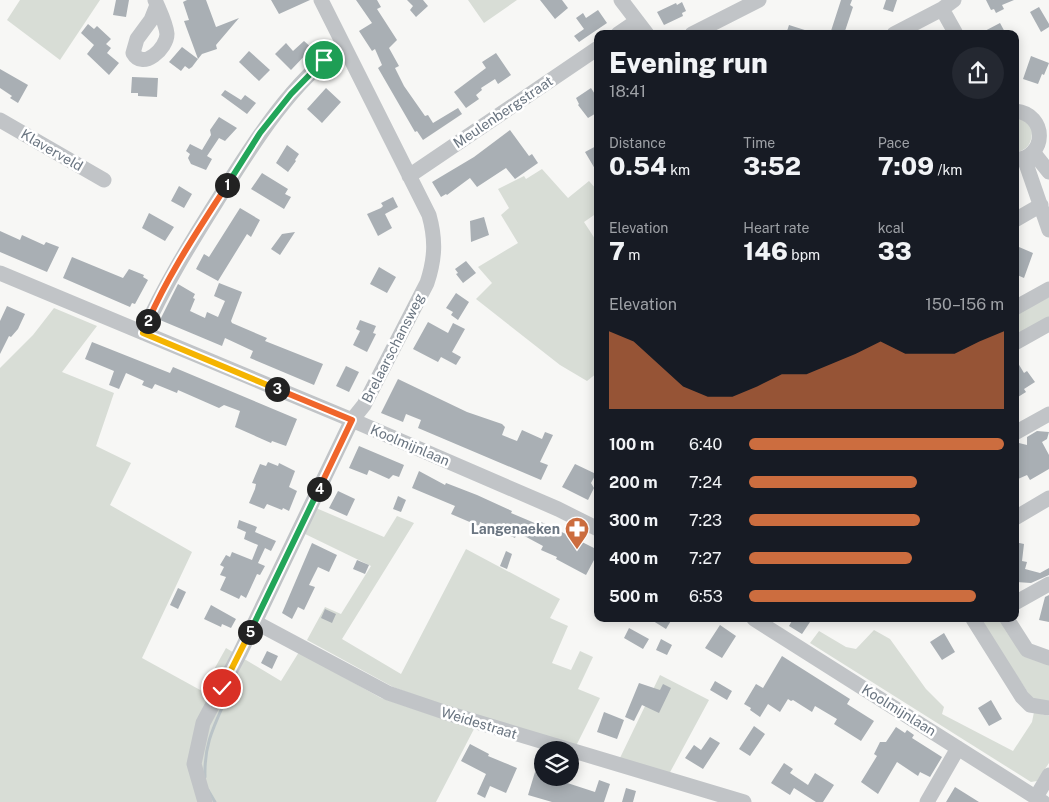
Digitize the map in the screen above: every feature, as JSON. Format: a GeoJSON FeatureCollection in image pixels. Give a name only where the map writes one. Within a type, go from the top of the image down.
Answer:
{"type":"FeatureCollection","features":[{"type":"Feature","properties":{"kind":"street","name":"Brelaarschansweg"},"geometry":{"type":"LineString","coordinates":[[205,802],[194,764],[203,723],[255,622],[352,420],[364,405],[426,283],[434,262],[435,248],[431,222],[321,0]]}},
{"type":"Feature","properties":{"kind":"street"},"geometry":{"type":"LineString","coordinates":[[621,0],[644,30]]}},
{"type":"Feature","properties":{"kind":"street"},"geometry":{"type":"LineString","coordinates":[[700,30],[759,0]]}},
{"type":"Feature","properties":{"kind":"street"},"geometry":{"type":"LineString","coordinates":[[901,30],[948,4],[955,30]]}},
{"type":"Feature","properties":{"kind":"street"},"geometry":{"type":"LineString","coordinates":[[624,30],[637,21]]}},
{"type":"Feature","properties":{"kind":"street"},"geometry":{"type":"LineString","coordinates":[[143,333],[158,300],[180,261],[260,133],[291,94],[324,60],[343,45]]}},
{"type":"Feature","properties":{"kind":"street","name":"Meulenbergstraat"},"geometry":{"type":"LineString","coordinates":[[409,176],[594,51]]}},
{"type":"Feature","properties":{"kind":"street"},"geometry":{"type":"LineString","coordinates":[[1019,111],[1043,119],[1039,143],[1024,157]]}},
{"type":"Feature","properties":{"kind":"street","name":"Klaverveld"},"geometry":{"type":"LineString","coordinates":[[0,120],[104,180]]}},
{"type":"Feature","properties":{"kind":"street"},"geometry":{"type":"LineString","coordinates":[[1024,157],[1049,172]]}},
{"type":"Feature","properties":{"kind":"street"},"geometry":{"type":"LineString","coordinates":[[1024,157],[1049,230]]}},
{"type":"Feature","properties":{"kind":"street"},"geometry":{"type":"LineString","coordinates":[[1019,218],[1041,205]]}},
{"type":"Feature","properties":{"kind":"street","name":"Koolmijnlaan"},"geometry":{"type":"LineString","coordinates":[[0,273],[558,508],[594,527]]}},
{"type":"Feature","properties":{"kind":"street"},"geometry":{"type":"LineString","coordinates":[[1019,306],[1049,289]]}},
{"type":"Feature","properties":{"kind":"street"},"geometry":{"type":"LineString","coordinates":[[1019,341],[1049,324]]}},
{"type":"Feature","properties":{"kind":"street"},"geometry":{"type":"LineString","coordinates":[[1019,431],[1049,414]]}},
{"type":"Feature","properties":{"kind":"street"},"geometry":{"type":"LineString","coordinates":[[1019,516],[1049,498]]}},
{"type":"Feature","properties":{"kind":"street"},"geometry":{"type":"LineString","coordinates":[[1019,602],[1049,584]]}},
{"type":"Feature","properties":{"kind":"street","name":"Weidestraat"},"geometry":{"type":"LineString","coordinates":[[255,622],[388,693],[447,713],[744,802]]}},
{"type":"Feature","properties":{"kind":"street","name":"Koolmijnlaan"},"geometry":{"type":"LineString","coordinates":[[759,622],[1040,800]]}},
{"type":"Feature","properties":{"kind":"street"},"geometry":{"type":"LineString","coordinates":[[975,622],[1022,697],[1030,705],[1049,708]]}},
{"type":"Feature","properties":{"kind":"street"},"geometry":{"type":"LineString","coordinates":[[1009,622],[1027,650],[1049,658]]}},
{"type":"Feature","properties":{"kind":"street"},"geometry":{"type":"LineString","coordinates":[[926,802],[958,748]]}},
{"type":"Feature","properties":{"kind":"street"},"geometry":{"type":"LineString","coordinates":[[1040,800],[1049,775]]}},
{"type":"Feature","properties":{"kind":"shaded area"},"geometry":{"type":"Polygon","coordinates":[[[20,0],[100,0],[60,60],[7,20],[20,0]]]}},
{"type":"Feature","properties":{"kind":"shaded area"},"geometry":{"type":"Polygon","coordinates":[[[468,0],[517,0],[484,23],[468,0]]]}},
{"type":"Feature","properties":{"kind":"shaded area"},"geometry":{"type":"Polygon","coordinates":[[[1019,117],[1032,127],[1029,144],[1019,151],[1019,117]]]}},
{"type":"Feature","properties":{"kind":"shaded area"},"geometry":{"type":"Polygon","coordinates":[[[542,169],[568,198],[589,181],[594,187],[594,215],[584,222],[594,237],[594,375],[587,381],[560,365],[476,299],[492,283],[478,267],[518,243],[501,215],[509,208],[498,189],[524,176],[526,179],[542,169]]]}},
{"type":"Feature","properties":{"kind":"shaded area"},"geometry":{"type":"Polygon","coordinates":[[[1049,297],[1049,319],[1019,336],[1019,313],[1049,297]]]}},
{"type":"Feature","properties":{"kind":"shaded area"},"geometry":{"type":"Polygon","coordinates":[[[54,308],[97,326],[62,372],[114,393],[96,446],[131,463],[110,505],[192,552],[142,658],[202,691],[226,648],[281,681],[299,652],[381,698],[474,729],[436,802],[0,802],[0,368],[33,335],[54,308]]]}},
{"type":"Feature","properties":{"kind":"shaded area"},"geometry":{"type":"Polygon","coordinates":[[[316,508],[384,537],[397,516],[414,523],[342,639],[401,674],[466,549],[560,599],[550,618],[568,626],[552,663],[571,670],[580,651],[593,657],[578,689],[600,698],[578,741],[559,741],[450,708],[393,687],[307,640],[325,607],[341,614],[371,566],[303,533],[316,508]]]}},
{"type":"Feature","properties":{"kind":"shaded area"},"geometry":{"type":"Polygon","coordinates":[[[981,622],[1004,622],[1049,663],[1049,704],[1035,703],[981,622]]]}},
{"type":"Feature","properties":{"kind":"shaded area"},"geometry":{"type":"Polygon","coordinates":[[[874,630],[890,639],[926,689],[944,707],[942,714],[1013,751],[1032,722],[1034,712],[1049,716],[1049,763],[1037,781],[1031,782],[810,643],[819,631],[846,647],[856,649],[874,630]]]}},
{"type":"Feature","properties":{"kind":"shaded area"},"geometry":{"type":"Polygon","coordinates":[[[660,675],[709,700],[668,776],[619,760],[660,675]]]}},
{"type":"Feature","properties":{"kind":"building"},"geometry":{"type":"Polygon","coordinates":[[[116,0],[129,0],[126,17],[113,15],[116,0]]]}},
{"type":"Feature","properties":{"kind":"building"},"geometry":{"type":"Polygon","coordinates":[[[187,0],[206,0],[216,27],[239,18],[216,45],[217,49],[202,54],[198,59],[184,21],[189,20],[183,2],[187,0]]]}},
{"type":"Feature","properties":{"kind":"building"},"geometry":{"type":"Polygon","coordinates":[[[271,0],[310,0],[279,14],[271,0]]]}},
{"type":"Feature","properties":{"kind":"building"},"geometry":{"type":"Polygon","coordinates":[[[356,0],[377,0],[381,7],[377,9],[397,40],[389,48],[399,66],[395,68],[404,86],[425,116],[428,115],[433,123],[458,108],[462,114],[423,140],[417,131],[415,132],[378,68],[382,65],[375,49],[372,51],[359,31],[372,23],[356,0]]]}},
{"type":"Feature","properties":{"kind":"building"},"geometry":{"type":"Polygon","coordinates":[[[407,0],[423,0],[428,6],[416,17],[410,10],[413,6],[407,0]]]}},
{"type":"Feature","properties":{"kind":"building"},"geometry":{"type":"Polygon","coordinates":[[[540,0],[562,0],[568,8],[555,19],[540,0]]]}},
{"type":"Feature","properties":{"kind":"building"},"geometry":{"type":"Polygon","coordinates":[[[841,0],[852,0],[850,5],[853,7],[845,30],[831,30],[841,0]]]}},
{"type":"Feature","properties":{"kind":"building"},"geometry":{"type":"Polygon","coordinates":[[[886,0],[897,0],[893,12],[883,9],[886,0]]]}},
{"type":"Feature","properties":{"kind":"building"},"geometry":{"type":"Polygon","coordinates":[[[986,0],[1014,0],[1002,5],[1004,9],[996,13],[994,9],[991,10],[986,0]]]}},
{"type":"Feature","properties":{"kind":"building"},"geometry":{"type":"Polygon","coordinates":[[[682,2],[686,11],[682,13],[683,16],[664,25],[657,12],[682,2]]]}},
{"type":"Feature","properties":{"kind":"building"},"geometry":{"type":"Polygon","coordinates":[[[1039,7],[1049,24],[1049,27],[1041,32],[1030,12],[1039,7]]]}},
{"type":"Feature","properties":{"kind":"building"},"geometry":{"type":"Polygon","coordinates":[[[598,10],[607,23],[594,30],[579,42],[574,36],[584,29],[576,18],[583,13],[586,18],[598,10]]]}},
{"type":"Feature","properties":{"kind":"building"},"geometry":{"type":"Polygon","coordinates":[[[1000,23],[1004,30],[987,30],[1000,23]]]}},
{"type":"Feature","properties":{"kind":"building"},"geometry":{"type":"Polygon","coordinates":[[[88,24],[94,29],[97,26],[111,39],[106,44],[111,48],[107,53],[119,63],[109,75],[87,54],[94,45],[81,33],[88,24]]]}},
{"type":"Feature","properties":{"kind":"building"},"geometry":{"type":"Polygon","coordinates":[[[789,25],[805,30],[787,30],[789,25]]]}},
{"type":"Feature","properties":{"kind":"building"},"geometry":{"type":"Polygon","coordinates":[[[304,41],[312,48],[291,70],[275,54],[286,43],[293,51],[304,41]]]}},
{"type":"Feature","properties":{"kind":"building"},"geometry":{"type":"Polygon","coordinates":[[[182,47],[198,59],[192,67],[189,69],[185,66],[181,71],[169,62],[182,47]]]}},
{"type":"Feature","properties":{"kind":"building"},"geometry":{"type":"Polygon","coordinates":[[[249,51],[270,70],[259,81],[239,62],[249,51]]]}},
{"type":"Feature","properties":{"kind":"building"},"geometry":{"type":"Polygon","coordinates":[[[496,53],[511,75],[498,84],[495,79],[481,88],[482,90],[476,95],[479,99],[466,108],[454,92],[486,68],[482,62],[496,53]]]}},
{"type":"Feature","properties":{"kind":"building"},"geometry":{"type":"Polygon","coordinates":[[[1031,56],[1049,63],[1038,84],[1023,79],[1031,56]]]}},
{"type":"Feature","properties":{"kind":"building"},"geometry":{"type":"Polygon","coordinates":[[[0,69],[28,85],[18,103],[10,98],[12,96],[0,88],[0,69]]]}},
{"type":"Feature","properties":{"kind":"building"},"geometry":{"type":"Polygon","coordinates":[[[132,77],[158,78],[157,97],[138,96],[138,93],[131,93],[132,77]]]}},
{"type":"Feature","properties":{"kind":"building"},"geometry":{"type":"Polygon","coordinates":[[[326,88],[341,102],[322,123],[307,109],[326,88]]]}},
{"type":"Feature","properties":{"kind":"building"},"geometry":{"type":"Polygon","coordinates":[[[591,88],[594,93],[594,114],[588,118],[578,105],[576,98],[591,88]]]}},
{"type":"Feature","properties":{"kind":"building"},"geometry":{"type":"Polygon","coordinates":[[[225,90],[241,100],[245,95],[256,103],[247,114],[221,95],[225,90]]]}},
{"type":"Feature","properties":{"kind":"building"},"geometry":{"type":"Polygon","coordinates":[[[219,117],[237,128],[225,141],[219,138],[207,156],[212,159],[206,170],[191,164],[188,158],[190,154],[186,151],[190,144],[202,150],[211,135],[210,130],[219,117]]]}},
{"type":"Feature","properties":{"kind":"building"},"geometry":{"type":"Polygon","coordinates":[[[510,130],[529,156],[532,154],[538,163],[515,179],[506,168],[477,187],[470,178],[447,195],[441,197],[432,182],[474,157],[510,130]]]}},
{"type":"Feature","properties":{"kind":"building"},"geometry":{"type":"Polygon","coordinates":[[[287,145],[299,154],[288,172],[276,163],[287,145]]]}},
{"type":"Feature","properties":{"kind":"building"},"geometry":{"type":"Polygon","coordinates":[[[594,147],[594,167],[585,152],[594,147]]]}},
{"type":"Feature","properties":{"kind":"building"},"geometry":{"type":"Polygon","coordinates":[[[262,173],[288,189],[285,194],[291,197],[284,209],[251,189],[262,173]]]}},
{"type":"Feature","properties":{"kind":"building"},"geometry":{"type":"Polygon","coordinates":[[[179,186],[192,194],[184,208],[171,201],[179,186]]]}},
{"type":"Feature","properties":{"kind":"building"},"geometry":{"type":"Polygon","coordinates":[[[393,197],[398,207],[385,214],[392,228],[378,236],[367,214],[381,208],[383,206],[381,203],[393,197]]]}},
{"type":"Feature","properties":{"kind":"building"},"geometry":{"type":"Polygon","coordinates":[[[240,208],[260,220],[251,237],[247,234],[218,281],[196,269],[204,254],[209,257],[240,208]]]}},
{"type":"Feature","properties":{"kind":"building"},"geometry":{"type":"Polygon","coordinates":[[[149,213],[174,227],[165,241],[142,228],[149,213]]]}},
{"type":"Feature","properties":{"kind":"building"},"geometry":{"type":"Polygon","coordinates":[[[484,217],[489,235],[471,242],[470,221],[484,217]]]}},
{"type":"Feature","properties":{"kind":"building"},"geometry":{"type":"Polygon","coordinates":[[[0,231],[20,240],[22,235],[44,245],[46,242],[59,247],[47,272],[0,252],[0,231]]]}},
{"type":"Feature","properties":{"kind":"building"},"geometry":{"type":"Polygon","coordinates":[[[295,232],[280,255],[271,249],[282,234],[295,232]]]}},
{"type":"Feature","properties":{"kind":"building"},"geometry":{"type":"Polygon","coordinates":[[[1019,247],[1033,253],[1024,278],[1019,276],[1019,247]]]}},
{"type":"Feature","properties":{"kind":"building"},"geometry":{"type":"Polygon","coordinates":[[[72,257],[123,278],[129,269],[144,275],[143,277],[148,280],[135,304],[132,303],[130,307],[63,278],[72,257]]]}},
{"type":"Feature","properties":{"kind":"building"},"geometry":{"type":"Polygon","coordinates":[[[466,261],[476,273],[463,283],[456,274],[458,273],[455,269],[466,261]]]}},
{"type":"Feature","properties":{"kind":"building"},"geometry":{"type":"Polygon","coordinates":[[[379,267],[396,277],[387,293],[370,284],[379,267]]]}},
{"type":"Feature","properties":{"kind":"building"},"geometry":{"type":"Polygon","coordinates":[[[219,283],[242,292],[231,321],[232,323],[267,338],[265,341],[323,364],[314,385],[250,358],[253,351],[225,338],[222,346],[160,320],[178,284],[195,294],[190,311],[205,318],[207,312],[218,317],[225,301],[214,296],[219,283]]]}},
{"type":"Feature","properties":{"kind":"building"},"geometry":{"type":"Polygon","coordinates":[[[456,293],[469,302],[458,320],[451,315],[453,312],[446,308],[456,293]]]}},
{"type":"Feature","properties":{"kind":"building"},"geometry":{"type":"Polygon","coordinates":[[[7,306],[25,314],[18,329],[11,337],[9,336],[0,354],[0,321],[7,306]]]}},
{"type":"Feature","properties":{"kind":"building"},"geometry":{"type":"Polygon","coordinates":[[[360,320],[376,326],[373,333],[376,334],[367,352],[353,345],[360,331],[356,329],[360,320]]]}},
{"type":"Feature","properties":{"kind":"building"},"geometry":{"type":"Polygon","coordinates":[[[428,322],[448,333],[453,323],[465,329],[452,352],[461,357],[456,365],[441,357],[438,362],[413,349],[428,322]]]}},
{"type":"Feature","properties":{"kind":"building"},"geometry":{"type":"Polygon","coordinates":[[[92,342],[170,373],[173,367],[297,419],[286,446],[272,441],[271,443],[235,427],[240,411],[224,405],[219,408],[178,390],[177,393],[155,384],[152,389],[142,385],[144,381],[126,373],[119,389],[109,385],[114,371],[85,359],[92,342]]]}},
{"type":"Feature","properties":{"kind":"building"},"geometry":{"type":"Polygon","coordinates":[[[1019,365],[1024,373],[1027,371],[1035,382],[1024,389],[1026,392],[1019,396],[1019,365]]]}},
{"type":"Feature","properties":{"kind":"building"},"geometry":{"type":"Polygon","coordinates":[[[346,366],[359,372],[349,392],[336,386],[346,366]]]}},
{"type":"Feature","properties":{"kind":"building"},"geometry":{"type":"Polygon","coordinates":[[[398,379],[467,412],[502,424],[505,427],[502,435],[517,441],[522,430],[542,439],[545,432],[553,435],[540,462],[548,465],[541,480],[418,428],[421,420],[406,414],[403,422],[381,413],[398,379]]]}},
{"type":"Feature","properties":{"kind":"building"},"geometry":{"type":"Polygon","coordinates":[[[1037,431],[1049,432],[1047,439],[1042,442],[1049,455],[1049,469],[1030,480],[1027,475],[1019,479],[1019,443],[1027,445],[1027,437],[1037,431]]]}},
{"type":"Feature","properties":{"kind":"building"},"geometry":{"type":"Polygon","coordinates":[[[359,446],[404,465],[399,477],[393,475],[389,479],[369,470],[367,475],[349,468],[359,446]]]}},
{"type":"Feature","properties":{"kind":"building"},"geometry":{"type":"Polygon","coordinates":[[[268,462],[278,466],[279,463],[295,471],[289,487],[297,491],[289,511],[267,504],[264,509],[249,503],[256,484],[252,483],[260,464],[266,466],[268,462]]]}},
{"type":"Feature","properties":{"kind":"building"},"geometry":{"type":"Polygon","coordinates":[[[575,464],[594,473],[591,483],[594,488],[588,500],[562,487],[575,464]]]}},
{"type":"Feature","properties":{"kind":"building"},"geometry":{"type":"Polygon","coordinates":[[[419,471],[445,485],[446,483],[477,495],[537,524],[539,521],[594,548],[594,560],[586,575],[556,559],[557,557],[541,550],[543,546],[517,532],[515,538],[480,522],[479,526],[451,514],[455,506],[412,488],[419,471]]]}},
{"type":"Feature","properties":{"kind":"building"},"geometry":{"type":"Polygon","coordinates":[[[338,491],[355,499],[347,516],[329,508],[338,491]]]}},
{"type":"Feature","properties":{"kind":"building"},"geometry":{"type":"Polygon","coordinates":[[[398,496],[406,500],[401,512],[393,509],[398,496]]]}},
{"type":"Feature","properties":{"kind":"building"},"geometry":{"type":"Polygon","coordinates":[[[239,520],[257,527],[255,532],[276,541],[271,551],[265,548],[258,563],[265,566],[260,575],[257,574],[246,598],[241,595],[239,599],[220,590],[226,577],[220,575],[224,567],[220,565],[226,555],[230,557],[232,552],[252,560],[258,545],[244,539],[246,532],[237,528],[239,520]]]}},
{"type":"Feature","properties":{"kind":"building"},"geometry":{"type":"Polygon","coordinates":[[[312,543],[337,555],[329,572],[318,567],[309,585],[315,587],[304,610],[298,607],[292,619],[282,613],[312,543]]]}},
{"type":"Feature","properties":{"kind":"building"},"geometry":{"type":"Polygon","coordinates":[[[1019,543],[1024,544],[1022,561],[1027,562],[1025,569],[1040,573],[1049,568],[1049,575],[1031,583],[1019,582],[1019,543]]]}},
{"type":"Feature","properties":{"kind":"building"},"geometry":{"type":"Polygon","coordinates":[[[506,551],[512,554],[507,569],[500,566],[506,551]]]}},
{"type":"Feature","properties":{"kind":"building"},"geometry":{"type":"Polygon","coordinates":[[[357,560],[369,565],[365,574],[353,569],[357,560]]]}},
{"type":"Feature","properties":{"kind":"building"},"geometry":{"type":"Polygon","coordinates":[[[178,588],[186,592],[178,609],[170,605],[178,588]]]}},
{"type":"Feature","properties":{"kind":"building"},"geometry":{"type":"Polygon","coordinates":[[[1049,595],[1049,622],[1039,620],[1045,597],[1049,595]]]}},
{"type":"Feature","properties":{"kind":"building"},"geometry":{"type":"Polygon","coordinates":[[[211,605],[236,619],[231,628],[222,624],[221,627],[204,619],[211,605]]]}},
{"type":"Feature","properties":{"kind":"building"},"geometry":{"type":"Polygon","coordinates":[[[325,609],[336,614],[332,623],[321,618],[325,609]]]}},
{"type":"Feature","properties":{"kind":"building"},"geometry":{"type":"Polygon","coordinates":[[[655,622],[670,622],[666,629],[655,622]]]}},
{"type":"Feature","properties":{"kind":"building"},"geometry":{"type":"Polygon","coordinates":[[[791,622],[810,622],[802,634],[789,626],[791,622]]]}},
{"type":"Feature","properties":{"kind":"building"},"geometry":{"type":"Polygon","coordinates":[[[720,625],[736,636],[722,658],[705,648],[720,625]]]}},
{"type":"Feature","properties":{"kind":"building"},"geometry":{"type":"Polygon","coordinates":[[[629,628],[649,639],[643,649],[624,638],[629,628]]]}},
{"type":"Feature","properties":{"kind":"building"},"geometry":{"type":"Polygon","coordinates":[[[944,633],[955,652],[942,660],[930,642],[944,633]]]}},
{"type":"Feature","properties":{"kind":"building"},"geometry":{"type":"Polygon","coordinates":[[[661,639],[672,645],[667,655],[656,650],[661,639]]]}},
{"type":"Feature","properties":{"kind":"building"},"geometry":{"type":"Polygon","coordinates":[[[267,651],[278,656],[272,669],[261,663],[267,651]]]}},
{"type":"Feature","properties":{"kind":"building"},"geometry":{"type":"Polygon","coordinates":[[[782,656],[850,699],[847,704],[874,721],[861,741],[834,724],[837,719],[815,706],[812,712],[793,700],[788,699],[780,712],[768,704],[760,717],[744,704],[756,684],[763,688],[782,656]]]}},
{"type":"Feature","properties":{"kind":"building"},"geometry":{"type":"Polygon","coordinates":[[[715,681],[732,691],[727,700],[710,690],[715,681]]]}},
{"type":"Feature","properties":{"kind":"building"},"geometry":{"type":"Polygon","coordinates":[[[639,683],[660,690],[663,684],[671,688],[659,713],[642,705],[634,721],[625,717],[639,683]]]}},
{"type":"Feature","properties":{"kind":"building"},"geometry":{"type":"Polygon","coordinates":[[[991,700],[1002,719],[989,726],[978,708],[991,700]]]}},
{"type":"Feature","properties":{"kind":"building"},"geometry":{"type":"Polygon","coordinates":[[[604,712],[624,720],[617,739],[597,732],[604,712]]]}},
{"type":"Feature","properties":{"kind":"building"},"geometry":{"type":"Polygon","coordinates":[[[754,726],[765,734],[750,756],[739,749],[754,726]]]}},
{"type":"Feature","properties":{"kind":"building"},"geometry":{"type":"Polygon","coordinates":[[[896,727],[905,733],[907,730],[914,735],[912,738],[942,757],[930,777],[920,772],[918,776],[897,762],[878,794],[861,782],[877,756],[874,754],[880,742],[886,742],[896,727]]]}},
{"type":"Feature","properties":{"kind":"building"},"geometry":{"type":"Polygon","coordinates":[[[710,737],[720,743],[703,769],[685,758],[694,745],[701,750],[710,737]]]}},
{"type":"Feature","properties":{"kind":"building"},"geometry":{"type":"Polygon","coordinates":[[[470,744],[489,754],[488,756],[517,768],[506,793],[490,786],[485,798],[477,794],[486,774],[461,761],[470,744]]]}},
{"type":"Feature","properties":{"kind":"building"},"geometry":{"type":"Polygon","coordinates":[[[784,763],[793,769],[790,773],[808,785],[815,773],[834,785],[823,802],[816,802],[794,788],[790,795],[771,783],[784,763]]]}},
{"type":"Feature","properties":{"kind":"building"},"geometry":{"type":"Polygon","coordinates":[[[534,775],[534,786],[577,786],[595,792],[599,780],[610,784],[604,802],[552,802],[528,795],[534,775]]]}},
{"type":"Feature","properties":{"kind":"building"},"geometry":{"type":"Polygon","coordinates":[[[955,787],[979,802],[946,802],[955,787]]]}},
{"type":"Feature","properties":{"kind":"building"},"geometry":{"type":"Polygon","coordinates":[[[626,788],[636,791],[633,802],[622,802],[626,788]]]}},
{"type":"Feature","properties":{"kind":"waterway"},"geometry":{"type":"LineString","coordinates":[[205,777],[208,746],[213,728],[226,699]]}},
{"type":"Feature","properties":{"kind":"waterway"},"geometry":{"type":"LineString","coordinates":[[208,790],[215,802]]}},
{"type":"Feature","properties":{"kind":"place","name":"Langenaeken"},"geometry":{"type":"Point","coordinates":[577,550]}},
{"type":"Feature","properties":{"kind":"route"},"geometry":{"type":"LineString","coordinates":[[222,688],[352,420],[143,333],[158,300],[180,261],[260,133],[291,94],[324,60]]}}]}
